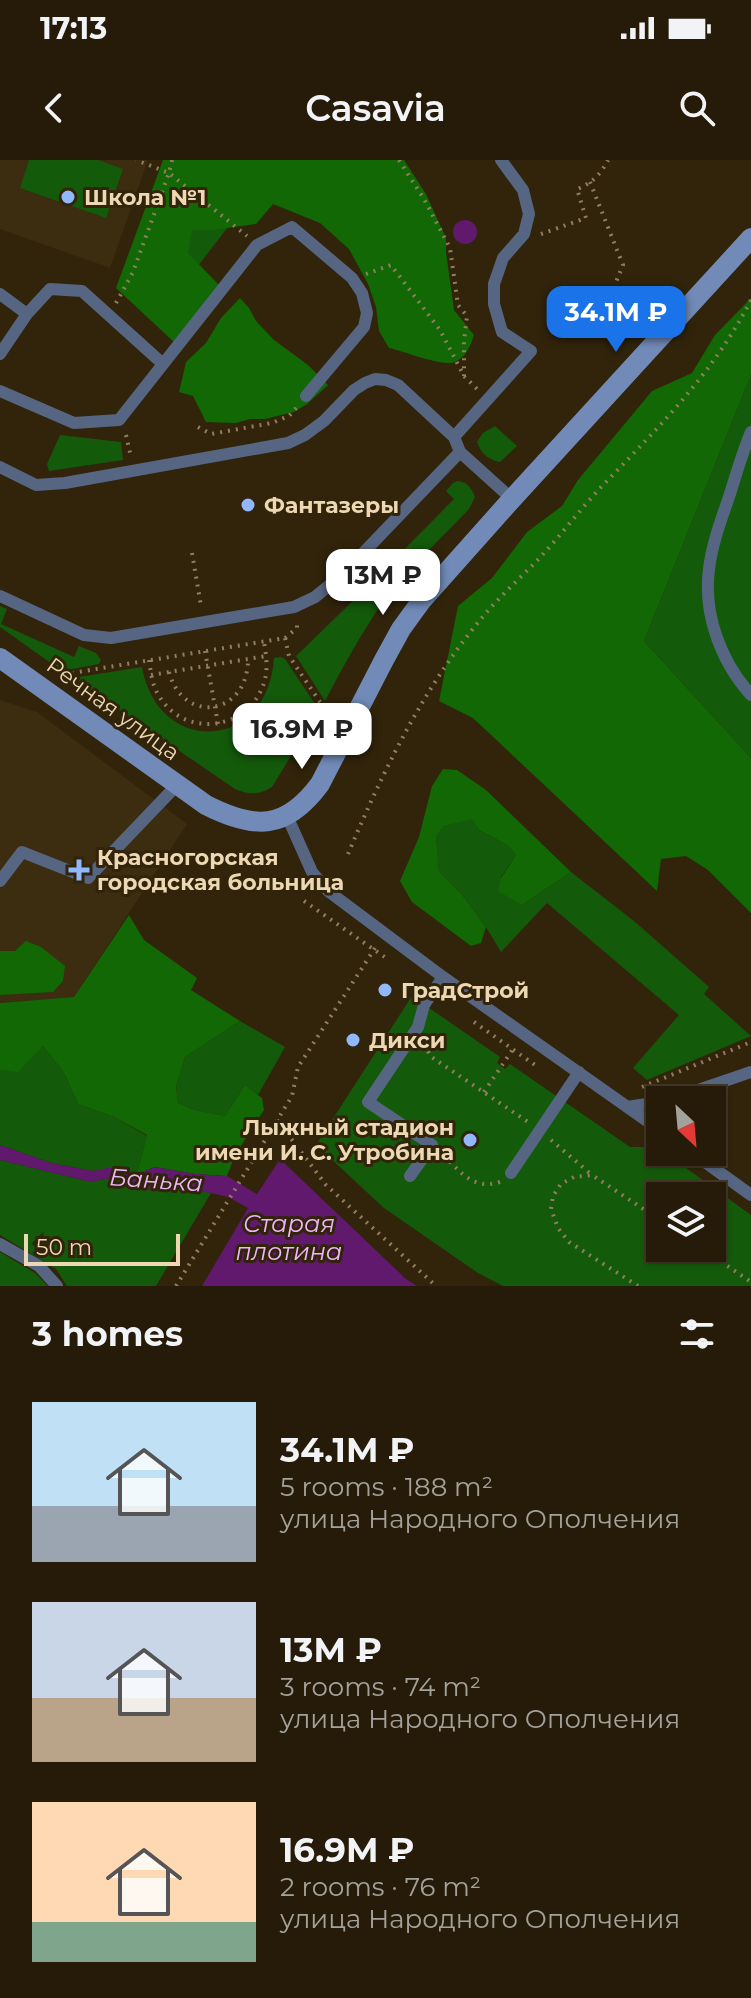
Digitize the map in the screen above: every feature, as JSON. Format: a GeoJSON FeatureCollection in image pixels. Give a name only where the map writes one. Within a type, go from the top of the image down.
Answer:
{"type":"FeatureCollection","features":[{"type":"Feature","properties":{"kind":"main road"},"geometry":{"type":"LineString","coordinates":[[287,816],[308,800],[320,784],[401,629],[443,575],[751,238]]}},
{"type":"Feature","properties":{"kind":"main road","name":"Речная улица"},"geometry":{"type":"LineString","coordinates":[[0,658],[206,805],[240,819],[257,822],[287,816]]}},
{"type":"Feature","properties":{"kind":"lane"},"geometry":{"type":"LineString","coordinates":[[454,437],[531,351],[502,332],[494,304],[494,284],[503,258],[524,234],[529,214],[523,190],[501,160]]}},
{"type":"Feature","properties":{"kind":"lane"},"geometry":{"type":"LineString","coordinates":[[0,391],[74,423],[119,420],[257,245],[292,227],[352,278],[362,293],[367,313],[364,327],[306,396]]}},
{"type":"Feature","properties":{"kind":"lane"},"geometry":{"type":"LineString","coordinates":[[0,354],[27,314],[50,289],[82,291],[163,364]]}},
{"type":"Feature","properties":{"kind":"lane"},"geometry":{"type":"LineString","coordinates":[[0,294],[27,314]]}},
{"type":"Feature","properties":{"kind":"lane"},"geometry":{"type":"LineString","coordinates":[[0,467],[36,485],[65,483],[288,443],[305,435],[324,421],[354,390],[375,379],[398,385],[454,437],[460,452],[512,499]]}},
{"type":"Feature","properties":{"kind":"lane"},"geometry":{"type":"LineString","coordinates":[[751,432],[717,533],[708,570],[708,605],[717,642],[740,683],[751,695]]}},
{"type":"Feature","properties":{"kind":"lane"},"geometry":{"type":"LineString","coordinates":[[0,596],[84,635],[111,638],[294,607],[315,597],[342,575],[460,452]]}},
{"type":"Feature","properties":{"kind":"lane"},"geometry":{"type":"LineString","coordinates":[[0,881],[22,852],[88,878],[177,785]]}},
{"type":"Feature","properties":{"kind":"lane"},"geometry":{"type":"LineString","coordinates":[[287,816],[312,872],[328,891],[443,977],[646,1120]]}},
{"type":"Feature","properties":{"kind":"lane"},"geometry":{"type":"LineString","coordinates":[[410,1176],[432,1145],[368,1102],[418,1027],[424,1005],[443,977]]}},
{"type":"Feature","properties":{"kind":"lane"},"geometry":{"type":"LineString","coordinates":[[511,1173],[579,1072]]}},
{"type":"Feature","properties":{"kind":"lane"},"geometry":{"type":"LineString","coordinates":[[710,1086],[751,1072]]}},
{"type":"Feature","properties":{"kind":"lane"},"geometry":{"type":"LineString","coordinates":[[627,1107],[646,1104]]}},
{"type":"Feature","properties":{"kind":"lane"},"geometry":{"type":"LineString","coordinates":[[711,1166],[751,1195]]}},
{"type":"Feature","properties":{"kind":"lane"},"geometry":{"type":"LineString","coordinates":[[0,1244],[39,1266],[57,1286]]}},
{"type":"Feature","properties":{"kind":"path"},"geometry":{"type":"LineString","coordinates":[[136,160],[169,173],[238,229]]}},
{"type":"Feature","properties":{"kind":"path"},"geometry":{"type":"LineString","coordinates":[[110,316],[133,272],[172,160]]}},
{"type":"Feature","properties":{"kind":"path"},"geometry":{"type":"LineString","coordinates":[[399,160],[450,248],[458,305],[467,316],[464,376]]}},
{"type":"Feature","properties":{"kind":"path"},"geometry":{"type":"LineString","coordinates":[[524,234],[537,236],[586,218],[577,189],[601,172],[608,160]]}},
{"type":"Feature","properties":{"kind":"path"},"geometry":{"type":"LineString","coordinates":[[590,182],[623,265],[616,282],[618,304]]}},
{"type":"Feature","properties":{"kind":"path"},"geometry":{"type":"LineString","coordinates":[[352,278],[391,265],[440,330],[464,376],[487,400]]}},
{"type":"Feature","properties":{"kind":"path"},"geometry":{"type":"LineString","coordinates":[[348,854],[407,730],[444,668],[486,614],[711,367],[751,300]]}},
{"type":"Feature","properties":{"kind":"path"},"geometry":{"type":"LineString","coordinates":[[198,427],[211,434],[272,423],[289,416],[306,396]]}},
{"type":"Feature","properties":{"kind":"path"},"geometry":{"type":"LineString","coordinates":[[129,441],[131,455]]}},
{"type":"Feature","properties":{"kind":"path"},"geometry":{"type":"LineString","coordinates":[[192,553],[204,622]]}},
{"type":"Feature","properties":{"kind":"path"},"geometry":{"type":"LineString","coordinates":[[72,673],[285,638],[289,656],[322,705],[328,708]]}},
{"type":"Feature","properties":{"kind":"path"},"geometry":{"type":"LineString","coordinates":[[149,660],[160,699],[178,716],[204,725],[218,724],[244,712],[257,699],[265,680],[264,642]]}},
{"type":"Feature","properties":{"kind":"path"},"geometry":{"type":"LineString","coordinates":[[205,651],[218,724]]}},
{"type":"Feature","properties":{"kind":"path"},"geometry":{"type":"LineString","coordinates":[[151,675],[266,656]]}},
{"type":"Feature","properties":{"kind":"path"},"geometry":{"type":"LineString","coordinates":[[169,672],[174,687],[185,700],[205,707],[214,706],[233,699],[241,690],[246,680],[248,659]]}},
{"type":"Feature","properties":{"kind":"path"},"geometry":{"type":"LineString","coordinates":[[176,1286],[292,1096],[298,1067],[385,934]]}},
{"type":"Feature","properties":{"kind":"path"},"geometry":{"type":"LineString","coordinates":[[418,1027],[430,1056],[540,1130],[592,1175],[646,1211]]}},
{"type":"Feature","properties":{"kind":"path"},"geometry":{"type":"LineString","coordinates":[[646,1086],[751,1042]]}},
{"type":"Feature","properties":{"kind":"path"},"geometry":{"type":"LineString","coordinates":[[484,1092],[513,1049]]}},
{"type":"Feature","properties":{"kind":"path"},"geometry":{"type":"LineString","coordinates":[[277,1120],[326,1185],[436,1286]]}},
{"type":"Feature","properties":{"kind":"path"},"geometry":{"type":"LineString","coordinates":[[432,1145],[468,1179],[486,1186],[500,1182],[511,1173]]}},
{"type":"Feature","properties":{"kind":"path"},"geometry":{"type":"LineString","coordinates":[[592,1175],[574,1177],[561,1184],[553,1196],[551,1209],[558,1228],[569,1242],[638,1286]]}},
{"type":"Feature","properties":{"kind":"path"},"geometry":{"type":"LineString","coordinates":[[722,1262],[751,1282]]}},
{"type":"Feature","properties":{"kind":"shaded area","name":"Школа №1"},"geometry":{"type":"Polygon","coordinates":[[[0,160],[148,160],[110,268],[0,229],[0,160]]]}},
{"type":"Feature","properties":{"kind":"shaded area","name":"Красногорская городская больница"},"geometry":{"type":"Polygon","coordinates":[[[0,700],[37,712],[187,824],[74,997],[0,1003],[0,700]]]}},
{"type":"Feature","properties":{"kind":"green space"},"geometry":{"type":"Polygon","coordinates":[[[29,160],[98,160],[123,169],[106,218],[20,188],[29,160]]]}},
{"type":"Feature","properties":{"kind":"green space"},"geometry":{"type":"Polygon","coordinates":[[[163,160],[404,160],[426,194],[446,238],[454,310],[474,335],[468,350],[459,360],[449,363],[389,348],[379,331],[376,307],[368,284],[349,249],[320,223],[273,204],[256,224],[192,230],[188,253],[219,285],[175,343],[116,288],[163,160]]]}},
{"type":"Feature","properties":{"kind":"green space"},"geometry":{"type":"Polygon","coordinates":[[[194,173],[248,201],[191,275],[163,252],[194,173]]]}},
{"type":"Feature","properties":{"kind":"green space"},"geometry":{"type":"Polygon","coordinates":[[[240,298],[274,340],[308,365],[328,385],[294,412],[236,423],[206,422],[193,396],[179,392],[186,362],[206,343],[221,318],[240,298]]]}},
{"type":"Feature","properties":{"kind":"green space"},"geometry":{"type":"Polygon","coordinates":[[[751,298],[751,375],[644,641],[751,758],[751,913],[708,870],[686,856],[661,859],[657,891],[473,718],[439,701],[458,606],[492,578],[527,532],[562,506],[578,480],[652,391],[692,373],[715,335],[751,298]]]}},
{"type":"Feature","properties":{"kind":"green space"},"geometry":{"type":"Polygon","coordinates":[[[751,375],[751,758],[644,641],[751,375]]]}},
{"type":"Feature","properties":{"kind":"green space"},"geometry":{"type":"Polygon","coordinates":[[[495,426],[517,446],[500,462],[486,455],[477,442],[483,433],[495,426]]]}},
{"type":"Feature","properties":{"kind":"green space"},"geometry":{"type":"Polygon","coordinates":[[[60,435],[121,442],[123,460],[49,471],[47,464],[60,435]]]}},
{"type":"Feature","properties":{"kind":"green space"},"geometry":{"type":"Polygon","coordinates":[[[458,481],[469,486],[475,497],[469,509],[384,601],[325,701],[296,656],[454,499],[446,491],[458,481]]]}},
{"type":"Feature","properties":{"kind":"green space"},"geometry":{"type":"Polygon","coordinates":[[[0,606],[7,609],[1,624],[74,657],[79,646],[96,653],[101,660],[99,664],[62,671],[0,627],[0,606]]]}},
{"type":"Feature","properties":{"kind":"green space"},"geometry":{"type":"Polygon","coordinates":[[[281,657],[319,710],[272,787],[254,793],[235,789],[73,678],[142,667],[152,696],[169,717],[189,728],[212,732],[234,726],[253,712],[267,689],[274,658],[281,657]]]}},
{"type":"Feature","properties":{"kind":"green space"},"geometry":{"type":"Polygon","coordinates":[[[443,769],[457,770],[486,790],[571,872],[522,905],[498,891],[501,878],[516,855],[507,845],[479,830],[472,819],[444,826],[436,837],[439,871],[460,892],[486,927],[481,943],[471,946],[412,902],[400,881],[419,837],[432,786],[443,769]]]}},
{"type":"Feature","properties":{"kind":"green space"},"geometry":{"type":"Polygon","coordinates":[[[472,818],[479,830],[507,845],[516,855],[501,877],[522,905],[571,872],[634,921],[709,987],[704,994],[751,1036],[647,1080],[633,1068],[679,1015],[547,903],[501,952],[460,892],[439,871],[436,837],[444,826],[472,818]]]}},
{"type":"Feature","properties":{"kind":"green space"},"geometry":{"type":"Polygon","coordinates":[[[129,915],[144,940],[197,978],[191,990],[240,1021],[185,1057],[176,1087],[178,1103],[225,1116],[245,1085],[262,1098],[264,1110],[235,1155],[227,1176],[155,1167],[137,1174],[147,1135],[114,1117],[78,1104],[64,1073],[43,1046],[18,1072],[0,1070],[0,1003],[74,997],[129,915]]]}},
{"type":"Feature","properties":{"kind":"green space"},"geometry":{"type":"Polygon","coordinates":[[[26,941],[41,947],[65,966],[63,981],[53,992],[0,995],[0,951],[15,951],[26,941]]]}},
{"type":"Feature","properties":{"kind":"green space","name":"Лыжный стадион имени И. С. Утробина"},"geometry":{"type":"Polygon","coordinates":[[[412,996],[500,1057],[497,1063],[505,1069],[510,1064],[630,1147],[646,1147],[646,1166],[683,1166],[705,1182],[646,1182],[646,1262],[726,1262],[726,1197],[751,1215],[751,1286],[503,1286],[478,1273],[384,1208],[316,1145],[412,996]]]}},
{"type":"Feature","properties":{"kind":"green space"},"geometry":{"type":"Polygon","coordinates":[[[240,1021],[285,1047],[258,1095],[245,1085],[225,1116],[178,1103],[176,1087],[185,1057],[240,1021]]]}},
{"type":"Feature","properties":{"kind":"green space"},"geometry":{"type":"Polygon","coordinates":[[[43,1046],[64,1073],[78,1104],[114,1117],[147,1136],[137,1174],[112,1168],[93,1171],[51,1163],[0,1145],[0,1070],[18,1071],[43,1046]]]}},
{"type":"Feature","properties":{"kind":"green space"},"geometry":{"type":"Polygon","coordinates":[[[0,1160],[91,1182],[117,1179],[140,1190],[185,1188],[211,1193],[156,1286],[67,1286],[56,1269],[0,1235],[0,1160]]]}},
{"type":"Feature","properties":{"kind":"green space"},"geometry":{"type":"Polygon","coordinates":[[[0,1252],[35,1273],[48,1286],[0,1286],[0,1252]]]}},
{"type":"Feature","properties":{"kind":"water"},"geometry":{"type":"Polygon","coordinates":[[[465,220],[476,227],[477,232],[470,243],[465,244],[454,237],[453,232],[460,221],[465,220]]]}},
{"type":"Feature","properties":{"kind":"water","name":"Старая плотина"},"geometry":{"type":"Polygon","coordinates":[[[0,1145],[51,1163],[93,1171],[112,1167],[137,1174],[155,1167],[227,1176],[257,1194],[280,1159],[417,1286],[202,1286],[248,1208],[228,1197],[211,1193],[185,1188],[140,1190],[117,1179],[91,1182],[0,1160],[0,1145]]]}},
{"type":"Feature","properties":{"kind":"place","name":"Школа №1"},"geometry":{"type":"Point","coordinates":[68,197]}},
{"type":"Feature","properties":{"kind":"place","name":"Фантазеры"},"geometry":{"type":"Point","coordinates":[248,505]}},
{"type":"Feature","properties":{"kind":"place","name":"Красногорская городская больница"},"geometry":{"type":"Point","coordinates":[79,870]}},
{"type":"Feature","properties":{"kind":"place","name":"ГрадСтрой"},"geometry":{"type":"Point","coordinates":[385,990]}},
{"type":"Feature","properties":{"kind":"place","name":"Дикси"},"geometry":{"type":"Point","coordinates":[353,1040]}},
{"type":"Feature","properties":{"kind":"place","name":"Лыжный стадион имени И. С. Утробина"},"geometry":{"type":"Point","coordinates":[470,1140]}},
{"type":"Feature","properties":{"kind":"water label","name":"Банька"},"geometry":{"type":"Point","coordinates":[156,1180]}}]}
